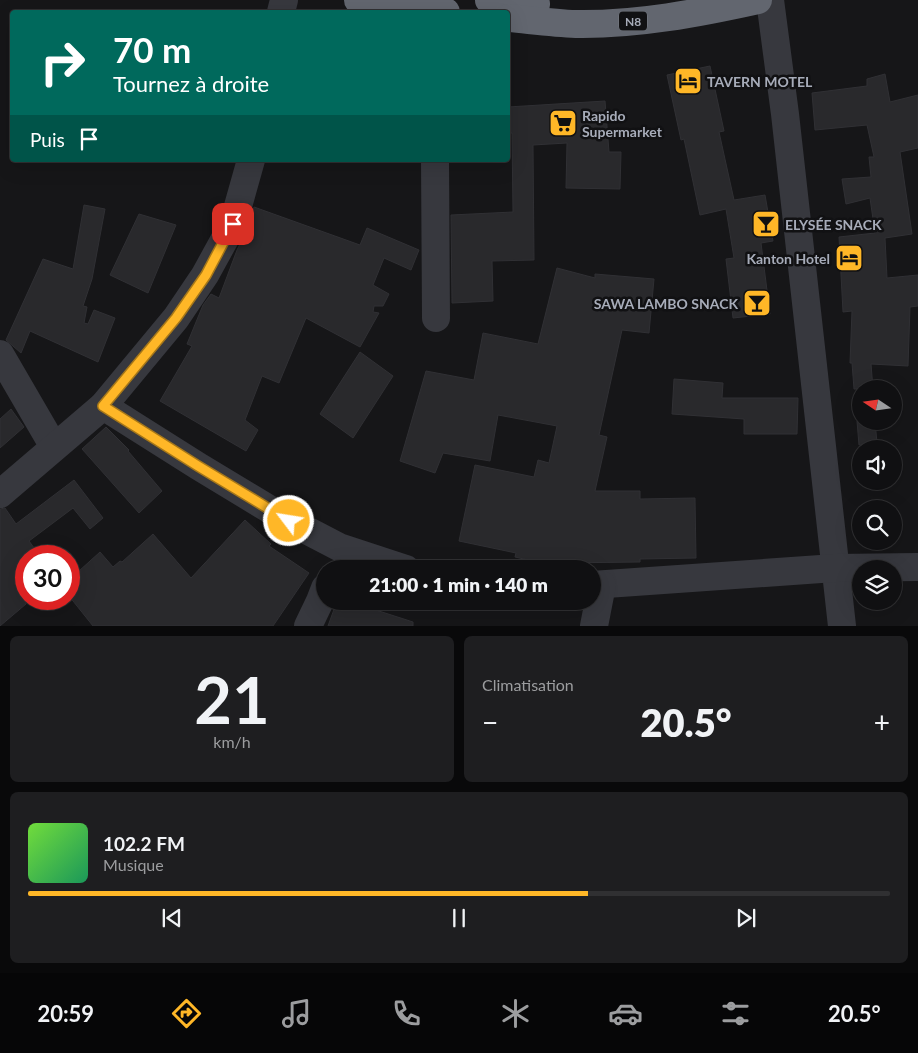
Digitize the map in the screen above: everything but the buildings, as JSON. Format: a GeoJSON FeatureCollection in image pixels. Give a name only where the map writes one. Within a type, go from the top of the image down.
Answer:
{"type":"FeatureCollection","features":[{"type":"Feature","properties":{"kind":"highway"},"geometry":{"type":"LineString","coordinates":[[358,0],[425,10]]}},
{"type":"Feature","properties":{"kind":"highway","name":"N8"},"geometry":{"type":"LineString","coordinates":[[489,0],[576,24],[620,22],[713,10],[758,0]]}},
{"type":"Feature","properties":{"kind":"highway","name":"N8"},"geometry":{"type":"LineString","coordinates":[[517,7],[616,6],[669,0]]}},
{"type":"Feature","properties":{"kind":"street"},"geometry":{"type":"LineString","coordinates":[[770,0],[785,114],[842,626]]}},
{"type":"Feature","properties":{"kind":"street"},"geometry":{"type":"LineString","coordinates":[[0,494],[103,406],[176,318],[206,275],[233,224],[250,162]]}},
{"type":"Feature","properties":{"kind":"street"},"geometry":{"type":"LineString","coordinates":[[435,162],[436,318]]}},
{"type":"Feature","properties":{"kind":"street"},"geometry":{"type":"LineString","coordinates":[[0,354],[54,447]]}},
{"type":"Feature","properties":{"kind":"street"},"geometry":{"type":"LineString","coordinates":[[103,406],[281,516],[335,558],[348,560]]}},
{"type":"Feature","properties":{"kind":"street"},"geometry":{"type":"LineString","coordinates":[[601,585],[835,568],[918,567]]}},
{"type":"Feature","properties":{"kind":"street"},"geometry":{"type":"LineString","coordinates":[[308,626],[316,609]]}},
{"type":"Feature","properties":{"kind":"street"},"geometry":{"type":"LineString","coordinates":[[594,626],[595,610]]}},
{"type":"Feature","properties":{"kind":"place","name":"TAVERN MOTEL"},"geometry":{"type":"Point","coordinates":[688,81]}},
{"type":"Feature","properties":{"kind":"place","name":"Rapido Supermarket"},"geometry":{"type":"Point","coordinates":[563,123]}},
{"type":"Feature","properties":{"kind":"place","name":"ELYSÉE SNACK"},"geometry":{"type":"Point","coordinates":[766,224]}},
{"type":"Feature","properties":{"kind":"place","name":"Kanton Hotel"},"geometry":{"type":"Point","coordinates":[849,258]}},
{"type":"Feature","properties":{"kind":"place","name":"SAWA LAMBO SNACK"},"geometry":{"type":"Point","coordinates":[757,303]}},
{"type":"Feature","properties":{"kind":"route"},"geometry":{"type":"LineString","coordinates":[[233,224],[206,275],[176,318],[103,406],[289,521]]}}]}
